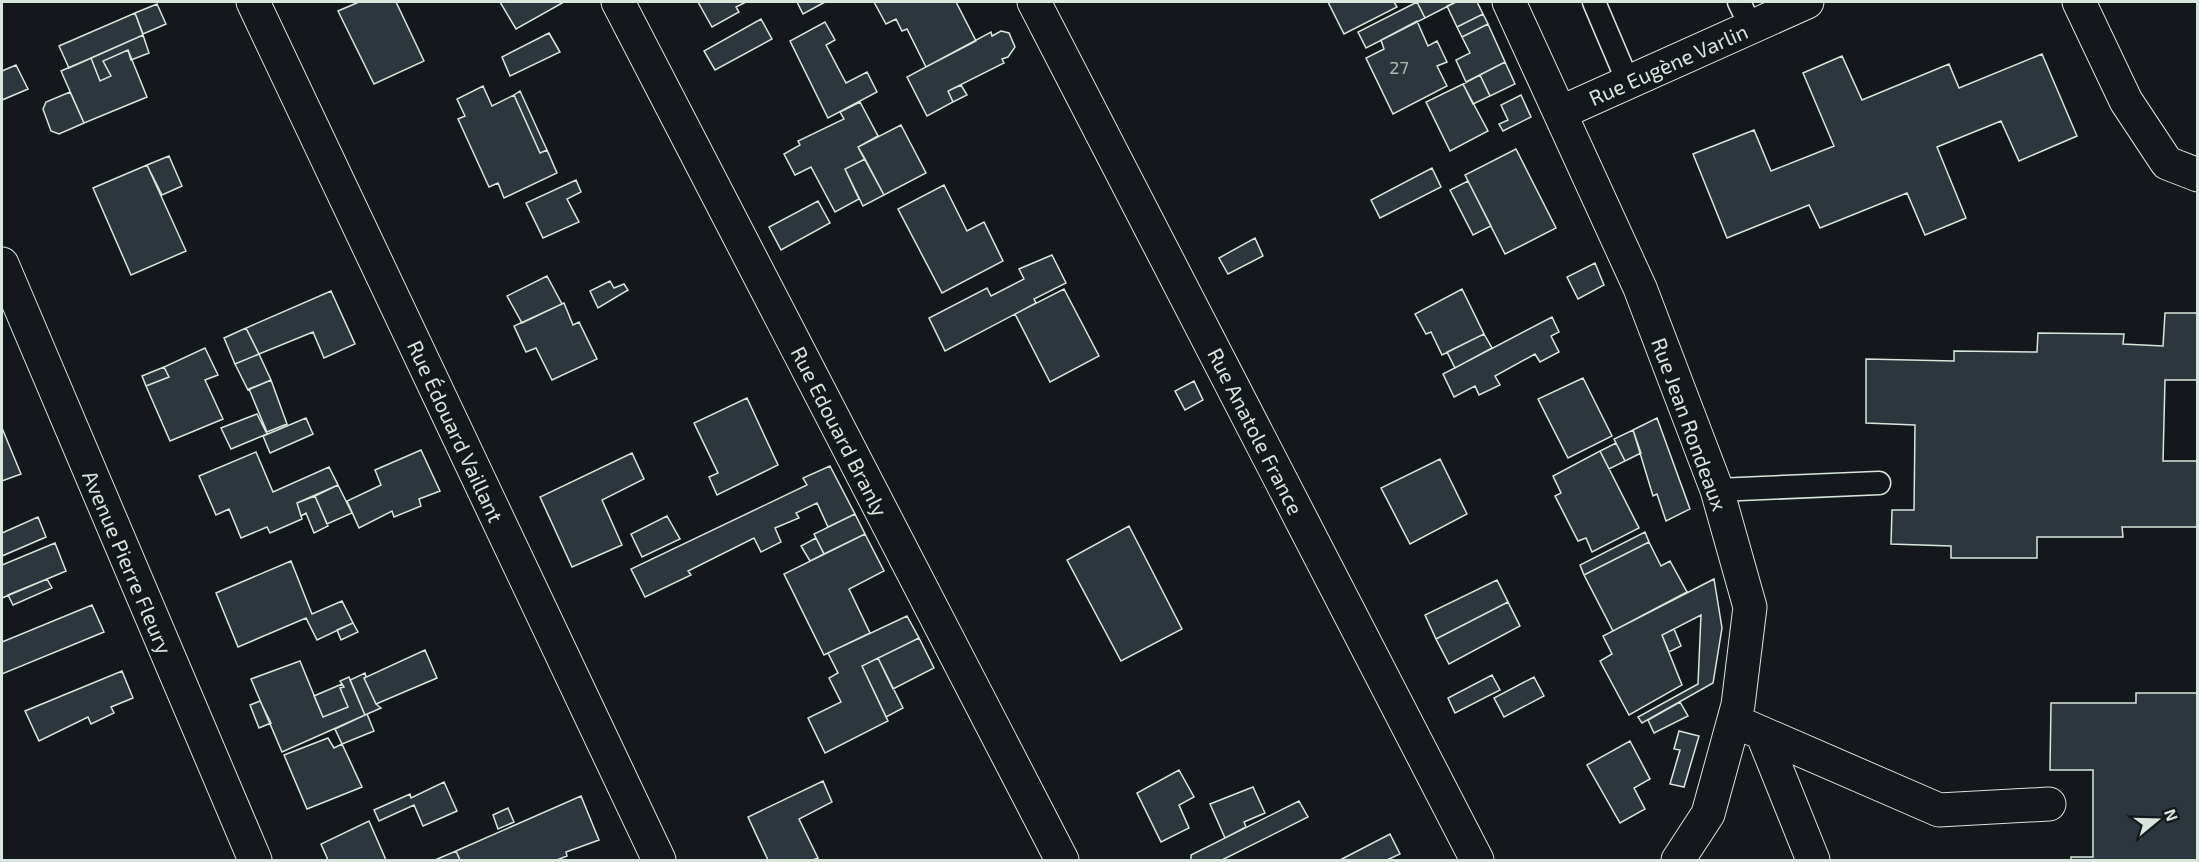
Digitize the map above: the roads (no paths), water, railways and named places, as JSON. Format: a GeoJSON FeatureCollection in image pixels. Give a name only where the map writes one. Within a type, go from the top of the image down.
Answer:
{"type":"FeatureCollection","features":[{"type":"Feature","properties":{"kind":"street","name":"Rue Édouard Vaillant"},"geometry":{"type":"LineString","coordinates":[[253,2],[659,861]]}},
{"type":"Feature","properties":{"kind":"street","name":"Rue Edouard Branly"},"geometry":{"type":"LineString","coordinates":[[618,2],[1062,861]]}},
{"type":"Feature","properties":{"kind":"street","name":"Rue Anatole France"},"geometry":{"type":"LineString","coordinates":[[1034,2],[1477,861]]}},
{"type":"Feature","properties":{"kind":"street","name":"Rue Jean Rondeaux"},"geometry":{"type":"LineString","coordinates":[[1509,2],[1562,112],[1640,288],[1717,490],[1750,608],[1738,705],[1748,727],[1708,814],[1678,861]]}},
{"type":"Feature","properties":{"kind":"street","name":"Rue Eugène Varlin"},"geometry":{"type":"LineString","coordinates":[[1562,112],[1628,82],[1745,14],[1807,2]]}},
{"type":"Feature","properties":{"kind":"street"},"geometry":{"type":"LineString","coordinates":[[2079,2],[2126,101],[2167,163],[2198,176]]}},
{"type":"Feature","properties":{"kind":"street","name":"Avenue Pierre Fleury"},"geometry":{"type":"LineString","coordinates":[[2,264],[255,861]]}},
{"type":"Feature","properties":{"kind":"street"},"geometry":{"type":"LineString","coordinates":[[1748,727],[1939,810],[2049,804]]}},
{"type":"Feature","properties":{"kind":"street"},"geometry":{"type":"LineString","coordinates":[[1748,727],[1813,861]]}},
{"type":"Feature","properties":{"kind":"lane"},"geometry":{"type":"LineString","coordinates":[[1594,2],[1628,82]]}},
{"type":"Feature","properties":{"kind":"lane"},"geometry":{"type":"LineString","coordinates":[[1717,490],[1879,483]]}}]}
